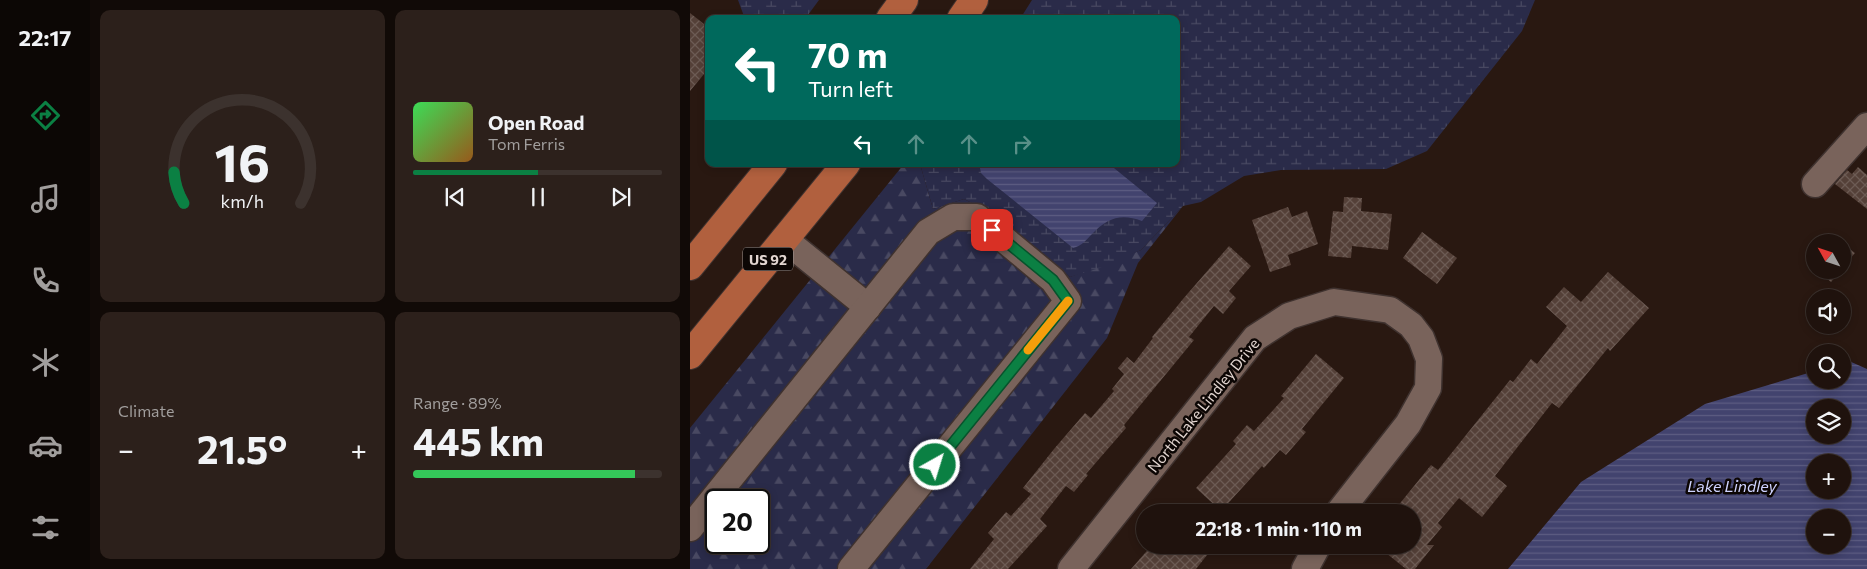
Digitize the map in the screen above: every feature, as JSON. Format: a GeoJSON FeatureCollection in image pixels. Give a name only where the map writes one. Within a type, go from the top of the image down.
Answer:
{"type":"FeatureCollection","features":[{"type":"Feature","properties":{"kind":"main road"},"geometry":{"type":"LineString","coordinates":[[893,15],[904,0]]}},
{"type":"Feature","properties":{"kind":"main road"},"geometry":{"type":"LineString","coordinates":[[964,15],[974,0]]}},
{"type":"Feature","properties":{"kind":"main road"},"geometry":{"type":"LineString","coordinates":[[690,266],[771,167]]}},
{"type":"Feature","properties":{"kind":"main road","name":"US 92"},"geometry":{"type":"LineString","coordinates":[[690,355],[844,167]]}},
{"type":"Feature","properties":{"kind":"street"},"geometry":{"type":"LineString","coordinates":[[1815,184],[1867,126]]}},
{"type":"Feature","properties":{"kind":"street"},"geometry":{"type":"LineString","coordinates":[[690,528],[928,232],[954,217],[977,218],[1053,280],[1068,301],[851,569]]}},
{"type":"Feature","properties":{"kind":"street"},"geometry":{"type":"LineString","coordinates":[[784,239],[868,307]]}},
{"type":"Feature","properties":{"kind":"street","name":"North Lake Lindley Drive"},"geometry":{"type":"LineString","coordinates":[[1071,569],[1255,338],[1289,316],[1334,302],[1390,310],[1411,325],[1421,338],[1430,358],[1428,388],[1408,424],[1345,504]]}},
{"type":"Feature","properties":{"kind":"street"},"geometry":{"type":"LineString","coordinates":[[1305,569],[1313,554]]}},
{"type":"Feature","properties":{"kind":"green space"},"geometry":{"type":"Polygon","coordinates":[[[738,0],[819,0],[808,15],[744,15],[738,0]]]}},
{"type":"Feature","properties":{"kind":"green space"},"geometry":{"type":"Polygon","coordinates":[[[1032,0],[1535,0],[1522,31],[1427,151],[1386,169],[1281,170],[1244,176],[1201,202],[1183,206],[1141,250],[1103,267],[1070,277],[995,215],[964,199],[933,209],[921,167],[1180,167],[1180,15],[1023,15],[1032,0]]]}},
{"type":"Feature","properties":{"kind":"green space"},"geometry":{"type":"Polygon","coordinates":[[[902,167],[921,167],[933,209],[964,199],[995,215],[1070,277],[1141,250],[1183,206],[1138,263],[1107,338],[926,569],[690,569],[690,428],[902,167]]]}},
{"type":"Feature","properties":{"kind":"water"},"geometry":{"type":"Polygon","coordinates":[[[1113,167],[1157,203],[1142,221],[1127,217],[1115,218],[1103,224],[1081,244],[1073,248],[987,179],[981,173],[980,168],[1113,167]]]}},
{"type":"Feature","properties":{"kind":"water","name":"Lake Lindley"},"geometry":{"type":"Polygon","coordinates":[[[1851,362],[1867,369],[1867,569],[1508,569],[1581,482],[1705,404],[1806,374],[1806,389],[1851,389],[1851,362]]]}},
{"type":"Feature","properties":{"kind":"building"},"geometry":{"type":"Polygon","coordinates":[[[690,13],[705,25],[705,73],[690,91],[690,13]]]}},
{"type":"Feature","properties":{"kind":"building"},"geometry":{"type":"Polygon","coordinates":[[[1858,167],[1867,175],[1867,209],[1835,184],[1847,170],[1852,174],[1858,167]]]}},
{"type":"Feature","properties":{"kind":"building"},"geometry":{"type":"Polygon","coordinates":[[[1344,197],[1362,198],[1361,211],[1392,214],[1388,250],[1352,246],[1351,258],[1328,256],[1333,211],[1343,212],[1344,197]]]}},
{"type":"Feature","properties":{"kind":"building"},"geometry":{"type":"Polygon","coordinates":[[[1288,207],[1292,217],[1307,211],[1318,244],[1288,255],[1291,265],[1270,272],[1252,220],[1288,207]]]}},
{"type":"Feature","properties":{"kind":"building"},"geometry":{"type":"Polygon","coordinates":[[[1422,232],[1457,258],[1437,284],[1403,258],[1422,232]]]}},
{"type":"Feature","properties":{"kind":"building"},"geometry":{"type":"Polygon","coordinates":[[[1229,246],[1251,266],[1229,291],[1236,298],[1223,314],[1214,306],[1189,337],[1194,340],[1124,425],[1126,428],[1086,474],[1088,475],[1074,492],[1066,486],[1040,519],[1047,526],[1008,569],[970,569],[994,539],[988,533],[1006,512],[1011,516],[1031,494],[1023,488],[1054,449],[1085,413],[1091,418],[1114,391],[1112,389],[1124,374],[1118,368],[1127,357],[1134,363],[1152,337],[1229,246]]]}},
{"type":"Feature","properties":{"kind":"building"},"geometry":{"type":"Polygon","coordinates":[[[1608,272],[1649,308],[1610,351],[1608,348],[1559,408],[1552,403],[1495,476],[1507,486],[1482,517],[1459,498],[1438,523],[1442,527],[1427,545],[1434,545],[1415,569],[1406,569],[1387,554],[1421,554],[1421,504],[1399,504],[1431,465],[1438,470],[1510,380],[1513,382],[1531,359],[1537,364],[1567,326],[1546,307],[1564,287],[1581,302],[1608,272]]]}},
{"type":"Feature","properties":{"kind":"building"},"geometry":{"type":"Polygon","coordinates":[[[1316,354],[1344,378],[1302,429],[1306,432],[1286,455],[1280,450],[1264,468],[1262,466],[1227,504],[1213,504],[1196,488],[1236,444],[1233,441],[1247,425],[1254,431],[1284,398],[1281,396],[1316,354]]]}},
{"type":"Feature","properties":{"kind":"building"},"geometry":{"type":"Polygon","coordinates":[[[1144,554],[1208,554],[1196,569],[1131,569],[1144,554]]]}},
{"type":"Feature","properties":{"kind":"slow traffic"},"geometry":{"type":"LineString","coordinates":[[1028,350],[1068,301]]}},
{"type":"Feature","properties":{"kind":"route"},"geometry":{"type":"LineString","coordinates":[[935,465],[1068,301],[1053,280],[992,230]]}}]}
